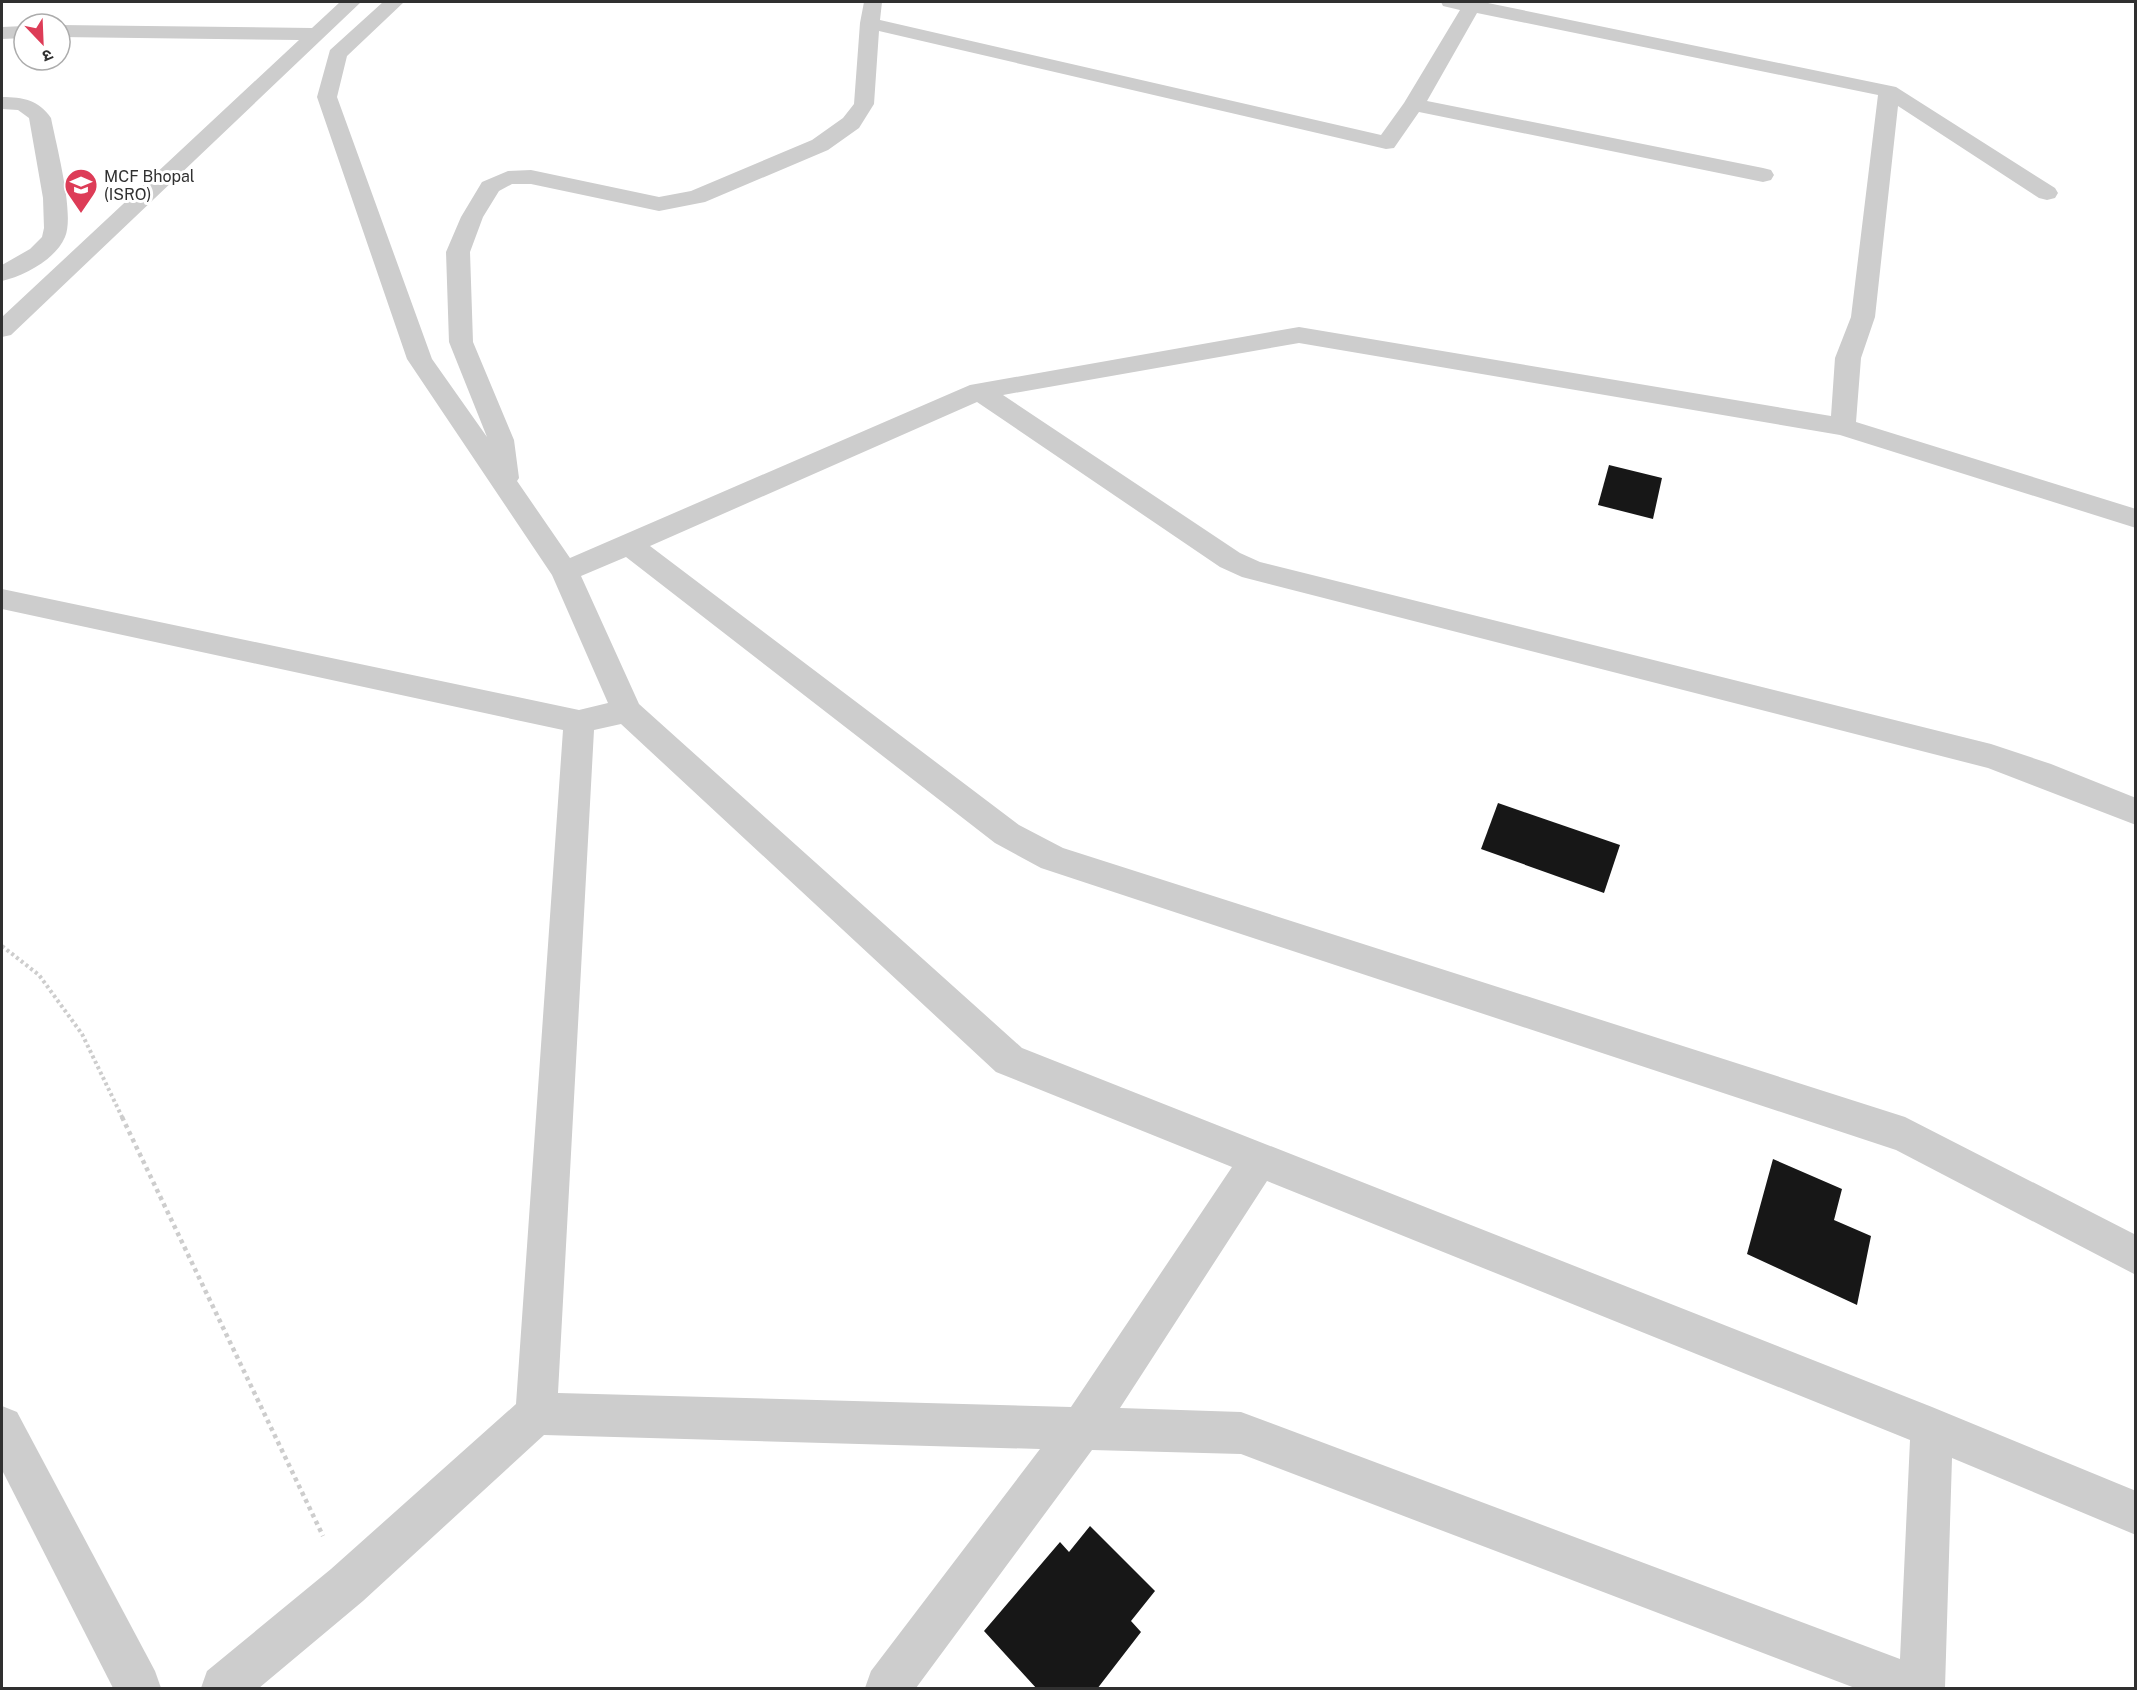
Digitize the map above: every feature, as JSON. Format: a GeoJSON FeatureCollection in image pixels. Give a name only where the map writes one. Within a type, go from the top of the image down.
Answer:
{"type":"FeatureCollection","features":[{"type":"Feature","properties":{"kind":"street"},"geometry":{"type":"LineString","coordinates":[[2,330],[351,2]]}},
{"type":"Feature","properties":{"kind":"street"},"geometry":{"type":"LineString","coordinates":[[394,2],[337,54],[327,97],[420,359],[565,572],[627,711],[1009,1060],[1932,1428],[2136,1514]]}},
{"type":"Feature","properties":{"kind":"street"},"geometry":{"type":"LineString","coordinates":[[1448,2],[1472,4],[1889,91],[2047,193]]}},
{"type":"Feature","properties":{"kind":"street"},"geometry":{"type":"LineString","coordinates":[[506,486],[501,440],[461,342],[459,252],[472,217],[490,187],[508,178],[531,177],[659,204],[697,197],[820,145],[851,123],[864,104],[872,12],[1386,143],[1414,105],[1472,4]]}},
{"type":"Feature","properties":{"kind":"street"},"geometry":{"type":"LineString","coordinates":[[72,31],[317,34]]}},
{"type":"Feature","properties":{"kind":"street"},"geometry":{"type":"LineString","coordinates":[[1843,427],[1848,358],[1863,317],[1889,91]]}},
{"type":"Feature","properties":{"kind":"street"},"geometry":{"type":"LineString","coordinates":[[2,102],[27,106],[36,111],[40,118],[57,225],[47,245],[2,274]]}},
{"type":"Feature","properties":{"kind":"street"},"geometry":{"type":"LineString","coordinates":[[1414,105],[1763,175]]}},
{"type":"Feature","properties":{"kind":"street"},"geometry":{"type":"LineString","coordinates":[[565,572],[979,391],[1299,335],[1843,427],[2136,519]]}},
{"type":"Feature","properties":{"kind":"street"},"geometry":{"type":"LineString","coordinates":[[979,391],[1230,560],[1252,570],[1991,756],[2136,812]]}},
{"type":"Feature","properties":{"kind":"street"},"geometry":{"type":"LineString","coordinates":[[628,544],[1007,834],[1028,847],[1053,858],[1885,1128],[1932,1148],[2136,1256]]}},
{"type":"Feature","properties":{"kind":"street"},"geometry":{"type":"LineString","coordinates":[[2,599],[579,722],[627,711]]}},
{"type":"Feature","properties":{"kind":"street"},"geometry":{"type":"LineString","coordinates":[[536,1414],[579,722]]}},
{"type":"Feature","properties":{"kind":"street"},"geometry":{"type":"LineString","coordinates":[[888,1689],[1082,1429],[1258,1159]]}},
{"type":"Feature","properties":{"kind":"street"},"geometry":{"type":"LineString","coordinates":[[224,1689],[347,1586],[536,1414],[1240,1433],[1915,1689]]}},
{"type":"Feature","properties":{"kind":"street"},"geometry":{"type":"LineString","coordinates":[[2,1426],[138,1689]]}},
{"type":"Feature","properties":{"kind":"street"},"geometry":{"type":"LineString","coordinates":[[1922,1689],[1932,1428]]}},
{"type":"Feature","properties":{"kind":"path"},"geometry":{"type":"LineString","coordinates":[[2,946],[39,975],[82,1034],[347,1586]]}},
{"type":"Feature","properties":{"kind":"building"},"geometry":{"type":"Polygon","coordinates":[[[1609,465],[1662,478],[1653,519],[1598,505],[1609,465]]]}},
{"type":"Feature","properties":{"kind":"building"},"geometry":{"type":"Polygon","coordinates":[[[1498,803],[1620,845],[1604,893],[1481,849],[1498,803]]]}},
{"type":"Feature","properties":{"kind":"building"},"geometry":{"type":"Polygon","coordinates":[[[1773,1159],[1842,1189],[1834,1220],[1871,1236],[1857,1305],[1747,1254],[1773,1159]]]}},
{"type":"Feature","properties":{"kind":"building"},"geometry":{"type":"Polygon","coordinates":[[[1090,1526],[1155,1591],[1131,1621],[1141,1632],[1097,1689],[1037,1689],[984,1631],[1060,1542],[1069,1552],[1090,1526]]]}},
{"type":"Feature","properties":{"kind":"place","name":"MCF Bhopal (ISRO)"},"geometry":{"type":"Point","coordinates":[81,214]}}]}
